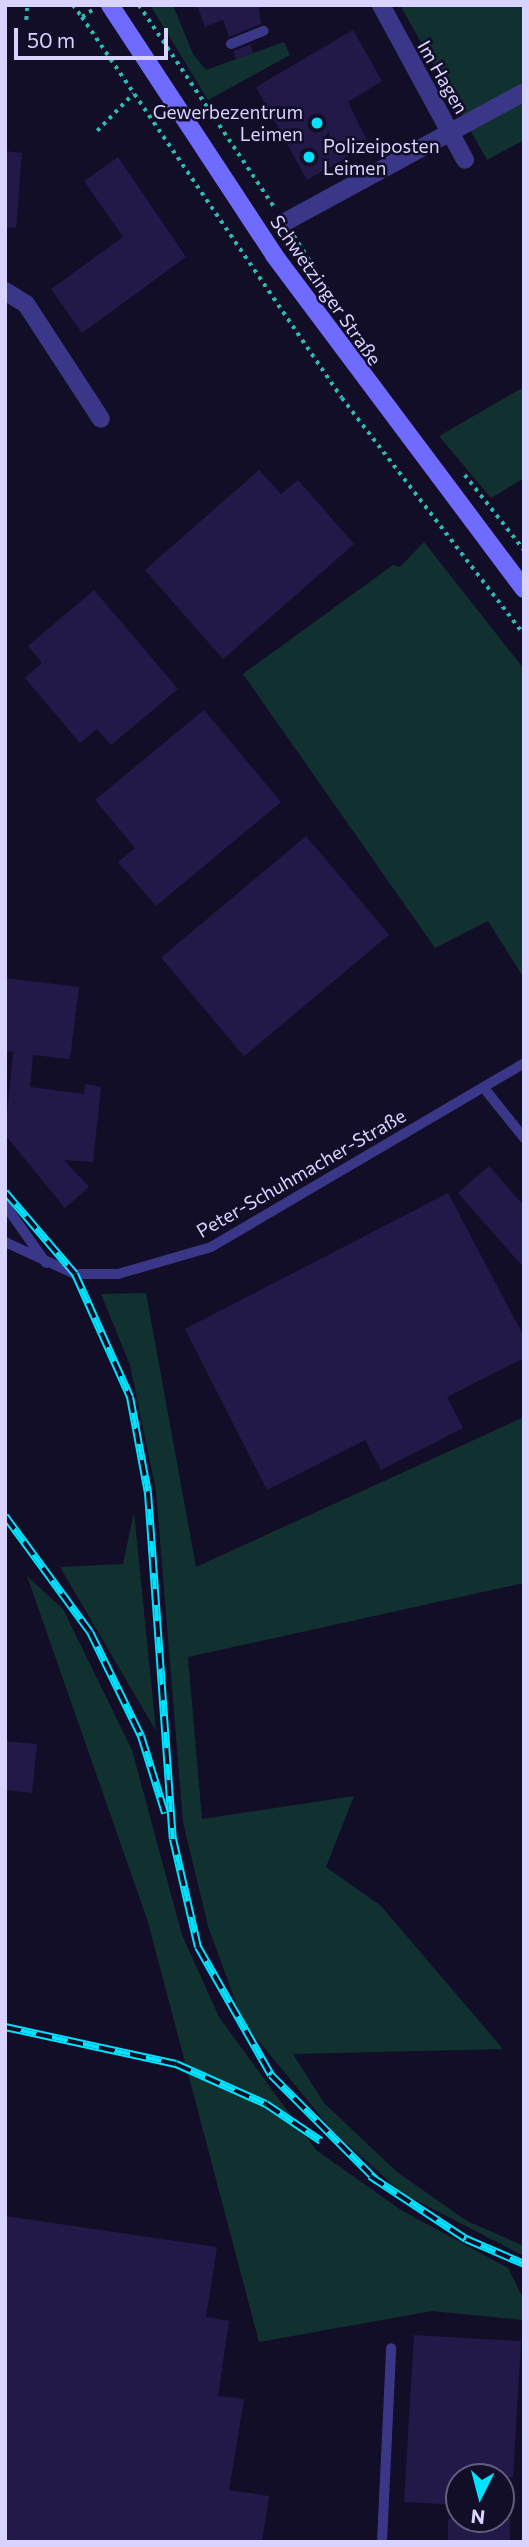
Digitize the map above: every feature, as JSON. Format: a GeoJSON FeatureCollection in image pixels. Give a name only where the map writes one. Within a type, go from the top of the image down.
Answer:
{"type":"FeatureCollection","features":[{"type":"Feature","properties":{"kind":"main road","name":"Schwetzinger Straße"},"geometry":{"type":"LineString","coordinates":[[110,5],[282,266],[524,589]]}},
{"type":"Feature","properties":{"kind":"street","name":"Im Hagen"},"geometry":{"type":"LineString","coordinates":[[381,5],[465,160]]}},
{"type":"Feature","properties":{"kind":"street"},"geometry":{"type":"LineString","coordinates":[[285,222],[524,92]]}},
{"type":"Feature","properties":{"kind":"street"},"geometry":{"type":"LineString","coordinates":[[5,291],[26,304],[102,419]]}},
{"type":"Feature","properties":{"kind":"lane"},"geometry":{"type":"LineString","coordinates":[[231,44],[264,31]]}},
{"type":"Feature","properties":{"kind":"lane","name":"Peter-Schuhmacher-Straße"},"geometry":{"type":"LineString","coordinates":[[5,1242],[46,1264],[75,1274],[118,1275],[211,1247],[524,1063]]}},
{"type":"Feature","properties":{"kind":"lane"},"geometry":{"type":"LineString","coordinates":[[485,1088],[524,1138]]}},
{"type":"Feature","properties":{"kind":"lane"},"geometry":{"type":"LineString","coordinates":[[5,1205],[46,1264]]}},
{"type":"Feature","properties":{"kind":"lane"},"geometry":{"type":"LineString","coordinates":[[382,2542],[391,2348]]}},
{"type":"Feature","properties":{"kind":"path"},"geometry":{"type":"LineString","coordinates":[[26,20],[27,5]]}},
{"type":"Feature","properties":{"kind":"path"},"geometry":{"type":"LineString","coordinates":[[73,5],[342,398],[524,634]]}},
{"type":"Feature","properties":{"kind":"path"},"geometry":{"type":"LineString","coordinates":[[82,17],[102,5]]}},
{"type":"Feature","properties":{"kind":"path"},"geometry":{"type":"LineString","coordinates":[[139,5],[285,222]]}},
{"type":"Feature","properties":{"kind":"path"},"geometry":{"type":"LineString","coordinates":[[97,131],[133,94]]}},
{"type":"Feature","properties":{"kind":"green space"},"geometry":{"type":"Polygon","coordinates":[[[150,5],[173,5],[193,54],[206,70],[284,42],[290,55],[208,100],[150,5]]]}},
{"type":"Feature","properties":{"kind":"green space"},"geometry":{"type":"Polygon","coordinates":[[[400,5],[524,5],[524,140],[487,160],[400,5]]]}},
{"type":"Feature","properties":{"kind":"green space"},"geometry":{"type":"Polygon","coordinates":[[[524,387],[524,478],[491,498],[439,436],[524,387]]]}},
{"type":"Feature","properties":{"kind":"green space"},"geometry":{"type":"Polygon","coordinates":[[[424,542],[524,669],[524,978],[488,921],[435,948],[243,674],[393,565],[400,567],[424,542]]]}},
{"type":"Feature","properties":{"kind":"green space"},"geometry":{"type":"Polygon","coordinates":[[[146,1293],[196,1567],[524,1417],[524,1583],[188,1657],[202,1819],[354,1796],[326,1867],[381,1906],[503,2049],[293,2054],[324,2103],[397,2172],[467,2221],[524,2246],[524,2256],[402,2193],[332,2130],[243,2022],[208,1926],[183,1822],[156,1491],[130,1365],[101,1294],[146,1293]]]}},
{"type":"Feature","properties":{"kind":"green space"},"geometry":{"type":"Polygon","coordinates":[[[134,1512],[156,1731],[60,1567],[123,1564],[134,1512]]]}},
{"type":"Feature","properties":{"kind":"green space"},"geometry":{"type":"Polygon","coordinates":[[[27,1576],[63,1609],[132,1750],[182,1935],[219,2017],[316,2150],[401,2210],[508,2268],[524,2300],[524,2320],[432,2311],[259,2342],[148,1922],[27,1576]]]}},
{"type":"Feature","properties":{"kind":"building"},"geometry":{"type":"Polygon","coordinates":[[[197,5],[258,5],[261,24],[229,37],[223,20],[205,27],[197,5]]]}},
{"type":"Feature","properties":{"kind":"building","name":"Gewerbezentrum Leimen"},"geometry":{"type":"Polygon","coordinates":[[[353,30],[382,81],[348,102],[369,145],[307,180],[256,87],[353,30]]]}},
{"type":"Feature","properties":{"kind":"building"},"geometry":{"type":"Polygon","coordinates":[[[266,38],[250,45],[253,53],[236,59],[234,51],[266,38]]]}},
{"type":"Feature","properties":{"kind":"building"},"geometry":{"type":"Polygon","coordinates":[[[5,151],[22,153],[16,228],[5,227],[5,151]]]}},
{"type":"Feature","properties":{"kind":"building"},"geometry":{"type":"Polygon","coordinates":[[[118,157],[186,257],[82,333],[51,289],[123,237],[84,181],[118,157]]]}},
{"type":"Feature","properties":{"kind":"building"},"geometry":{"type":"Polygon","coordinates":[[[259,470],[281,494],[298,480],[354,544],[223,659],[145,570],[259,470]]]}},
{"type":"Feature","properties":{"kind":"building"},"geometry":{"type":"Polygon","coordinates":[[[94,590],[178,689],[111,745],[97,729],[80,743],[25,678],[42,663],[28,646],[94,590]]]}},
{"type":"Feature","properties":{"kind":"building"},"geometry":{"type":"Polygon","coordinates":[[[204,710],[281,802],[156,906],[118,862],[135,848],[95,800],[204,710]]]}},
{"type":"Feature","properties":{"kind":"building"},"geometry":{"type":"Polygon","coordinates":[[[306,836],[389,935],[244,1056],[161,957],[306,836]]]}},
{"type":"Feature","properties":{"kind":"building"},"geometry":{"type":"Polygon","coordinates":[[[5,978],[79,987],[70,1059],[33,1055],[30,1087],[84,1094],[85,1084],[101,1087],[93,1162],[64,1160],[89,1187],[65,1208],[5,1135],[13,1052],[5,1051],[5,978]]]}},
{"type":"Feature","properties":{"kind":"building"},"geometry":{"type":"Polygon","coordinates":[[[489,1166],[524,1206],[524,1268],[458,1193],[489,1166]]]}},
{"type":"Feature","properties":{"kind":"building"},"geometry":{"type":"Polygon","coordinates":[[[448,1193],[524,1337],[524,1358],[447,1397],[463,1428],[381,1470],[365,1440],[267,1490],[185,1329],[448,1193]]]}},
{"type":"Feature","properties":{"kind":"building"},"geometry":{"type":"Polygon","coordinates":[[[5,1741],[37,1744],[32,1793],[5,1790],[5,1741]]]}},
{"type":"Feature","properties":{"kind":"building"},"geometry":{"type":"Polygon","coordinates":[[[5,2216],[217,2247],[206,2317],[229,2321],[218,2396],[244,2399],[229,2490],[269,2496],[262,2542],[5,2542],[5,2216]]]}},
{"type":"Feature","properties":{"kind":"building"},"geometry":{"type":"Polygon","coordinates":[[[414,2335],[521,2341],[514,2463],[445,2463],[445,2504],[404,2502],[414,2335]]]}},
{"type":"Feature","properties":{"kind":"building"},"geometry":{"type":"Polygon","coordinates":[[[448,2533],[510,2533],[510,2542],[448,2542],[448,2533]]]}},
{"type":"Feature","properties":{"kind":"railway"},"geometry":{"type":"LineString","coordinates":[[5,1192],[75,1274],[130,1397],[148,1493],[173,1839],[198,1947],[271,2075],[378,2182]]}},
{"type":"Feature","properties":{"kind":"railway"},"geometry":{"type":"LineString","coordinates":[[5,1516],[90,1632],[141,1736],[165,1813]]}},
{"type":"Feature","properties":{"kind":"railway"},"geometry":{"type":"LineString","coordinates":[[5,2027],[176,2064],[266,2104],[321,2141]]}},
{"type":"Feature","properties":{"kind":"railway"},"geometry":{"type":"LineString","coordinates":[[370,2176],[466,2239],[524,2264]]}},
{"type":"Feature","properties":{"kind":"place","name":"Gewerbezentrum Leimen"},"geometry":{"type":"Point","coordinates":[317,123]}},
{"type":"Feature","properties":{"kind":"place","name":"Polizeiposten Leimen"},"geometry":{"type":"Point","coordinates":[309,157]}}]}
